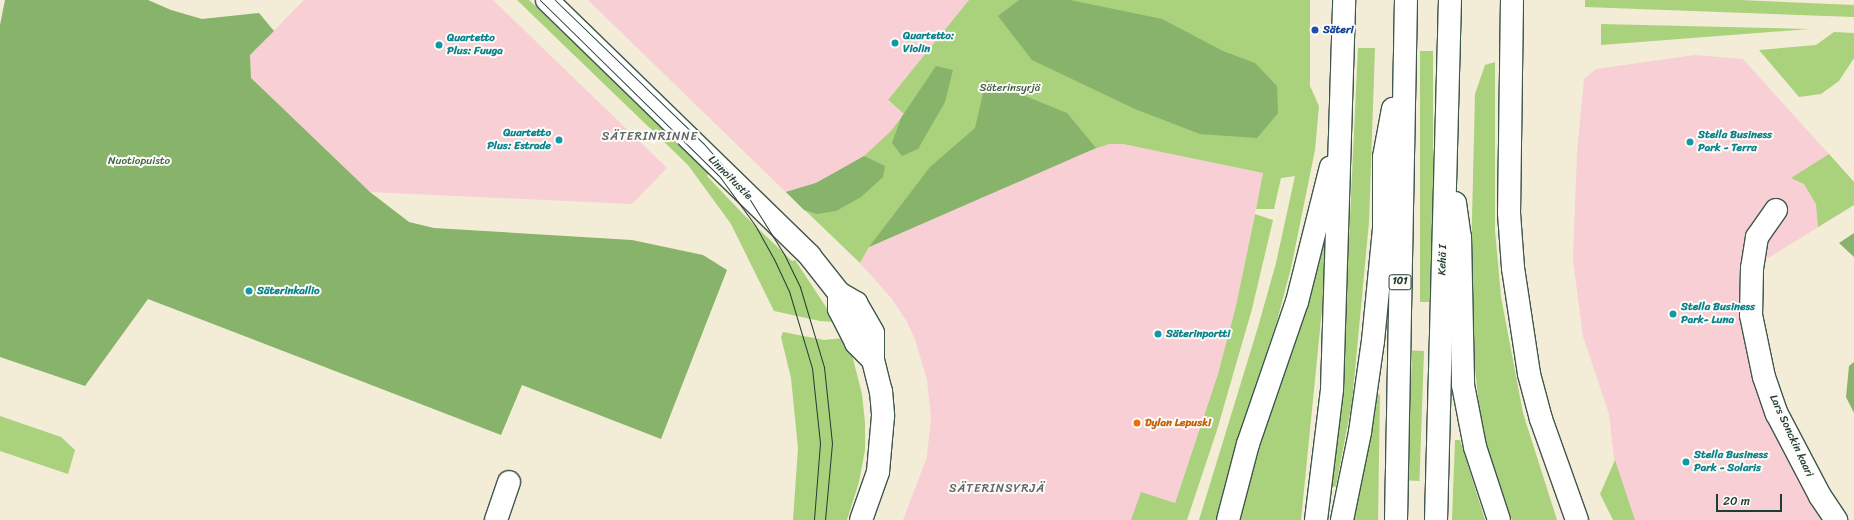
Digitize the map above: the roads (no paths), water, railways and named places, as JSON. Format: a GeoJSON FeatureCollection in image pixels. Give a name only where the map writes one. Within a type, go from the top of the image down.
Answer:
{"type":"FeatureCollection","features":[{"type":"Feature","properties":{"kind":"main road","name":"Linnoitustie"},"geometry":{"type":"LineString","coordinates":[[548,0],[809,255],[839,293],[856,303],[864,316],[873,333],[873,360],[881,390],[881,453],[870,499],[861,520]]}},
{"type":"Feature","properties":{"kind":"main road"},"geometry":{"type":"LineString","coordinates":[[1316,520],[1332,389],[1344,42],[1344,0]]}},
{"type":"Feature","properties":{"kind":"main road","name":"101"},"geometry":{"type":"LineString","coordinates":[[1396,520],[1406,0]]}},
{"type":"Feature","properties":{"kind":"main road","name":"Kehä I"},"geometry":{"type":"LineString","coordinates":[[1436,520],[1450,0]]}},
{"type":"Feature","properties":{"kind":"main road"},"geometry":{"type":"LineString","coordinates":[[1512,0],[1509,213],[1513,268],[1529,374],[1563,483],[1578,520]]}},
{"type":"Feature","properties":{"kind":"main road"},"geometry":{"type":"LineString","coordinates":[[1342,520],[1360,432],[1373,341],[1384,229],[1384,157],[1405,43]]}},
{"type":"Feature","properties":{"kind":"main road"},"geometry":{"type":"LineString","coordinates":[[1228,520],[1248,444],[1298,302],[1340,129]]}},
{"type":"Feature","properties":{"kind":"main road"},"geometry":{"type":"LineString","coordinates":[[1447,148],[1460,237],[1464,385],[1475,447],[1499,520]]}},
{"type":"Feature","properties":{"kind":"main road","name":"Lars Sonckin kaari"},"geometry":{"type":"LineString","coordinates":[[1776,210],[1757,237],[1752,268],[1751,315],[1764,376],[1777,414],[1814,485],[1836,520]]}},
{"type":"Feature","properties":{"kind":"main road"},"geometry":{"type":"LineString","coordinates":[[496,520],[509,482]]}},
{"type":"Feature","properties":{"kind":"tram line"},"geometry":{"type":"LineString","coordinates":[[540,0],[720,177],[755,225],[774,259],[789,291],[812,368],[820,443],[814,520]]}},
{"type":"Feature","properties":{"kind":"tram line"},"geometry":{"type":"LineString","coordinates":[[555,0],[704,144],[742,187],[784,254],[800,287],[824,367],[832,443],[825,520]]}},
{"type":"Feature","properties":{"kind":"place","name":"Säteri"},"geometry":{"type":"Point","coordinates":[1315,30]}},
{"type":"Feature","properties":{"kind":"place","name":"Quartetto: Violin"},"geometry":{"type":"Point","coordinates":[895,43]}},
{"type":"Feature","properties":{"kind":"place","name":"Quartetto Plus: Fuuga"},"geometry":{"type":"Point","coordinates":[439,45]}},
{"type":"Feature","properties":{"kind":"place","name":"Quartetto Plus: Estrade"},"geometry":{"type":"Point","coordinates":[559,140]}},
{"type":"Feature","properties":{"kind":"place","name":"Stella Business Park - Terra"},"geometry":{"type":"Point","coordinates":[1690,142]}},
{"type":"Feature","properties":{"kind":"place","name":"Säterinkallio"},"geometry":{"type":"Point","coordinates":[249,291]}},
{"type":"Feature","properties":{"kind":"place","name":"Stella Business Park- Luna"},"geometry":{"type":"Point","coordinates":[1673,314]}},
{"type":"Feature","properties":{"kind":"place","name":"Säterinportti"},"geometry":{"type":"Point","coordinates":[1158,334]}},
{"type":"Feature","properties":{"kind":"place","name":"Dylan Lepuski"},"geometry":{"type":"Point","coordinates":[1137,423]}},
{"type":"Feature","properties":{"kind":"place","name":"Stella Business Park - Solaris"},"geometry":{"type":"Point","coordinates":[1686,462]}},
{"type":"Feature","properties":{"kind":"district","name":"SÄTERINRINNE"},"geometry":{"type":"Point","coordinates":[650,137]}},
{"type":"Feature","properties":{"kind":"district","name":"SÄTERINSYRJÄ"},"geometry":{"type":"Point","coordinates":[997,489]}},
{"type":"Feature","properties":{"kind":"park label","name":"Säterinsyrjä"},"geometry":{"type":"Point","coordinates":[1010,88]}},
{"type":"Feature","properties":{"kind":"park label","name":"Nuotiopuisto"},"geometry":{"type":"Point","coordinates":[139,161]}}]}
